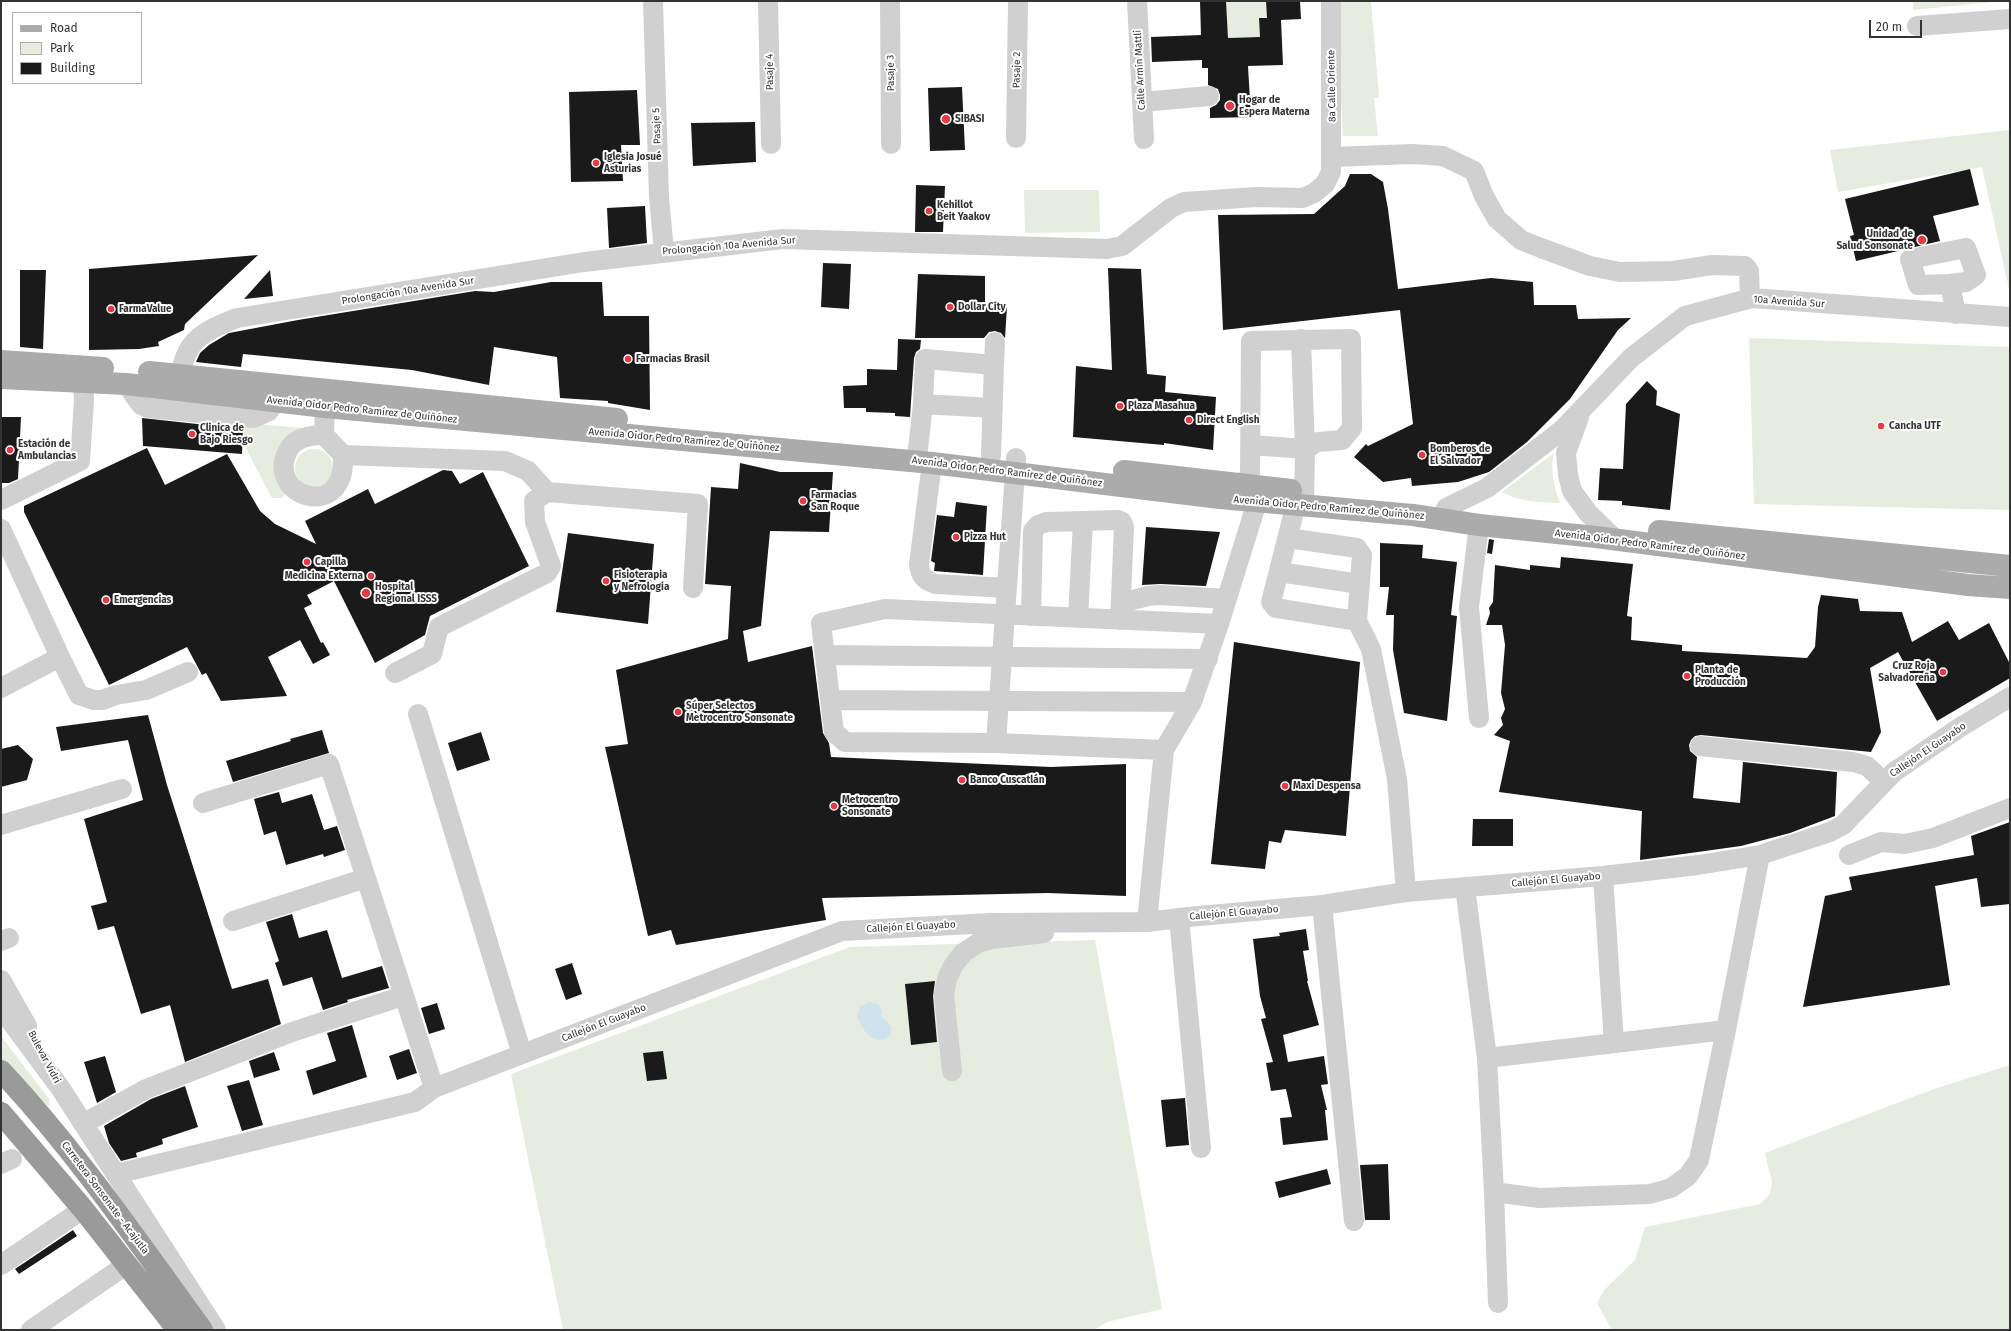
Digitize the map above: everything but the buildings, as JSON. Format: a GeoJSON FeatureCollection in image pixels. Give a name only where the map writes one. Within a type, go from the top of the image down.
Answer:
{"type":"FeatureCollection","features":[{"type":"Feature","properties":{"kind":"highway","name":"Carretera Sonsonate - Acajutla"},"geometry":{"type":"LineString","coordinates":[[1,1071],[26,1098],[74,1156],[202,1330]]}},
{"type":"Feature","properties":{"kind":"highway"},"geometry":{"type":"LineString","coordinates":[[1,1114],[83,1209],[178,1330]]}},
{"type":"Feature","properties":{"kind":"main road","name":"Avenida Oidor Pedro Ramírez de Quiñónez"},"geometry":{"type":"LineString","coordinates":[[1,361],[180,374],[925,456],[1243,484],[1301,500],[1479,525],[1607,532],[2010,566]]}},
{"type":"Feature","properties":{"kind":"main road","name":"Avenida Oidor Pedro Ramírez de Quiñónez"},"geometry":{"type":"LineString","coordinates":[[1,378],[126,384],[325,407],[925,456],[991,456],[1015,465],[1257,502],[1301,500],[1446,508],[1968,585],[2010,588]]}},
{"type":"Feature","properties":{"kind":"street","name":"Pasaje 5"},"geometry":{"type":"LineString","coordinates":[[653,1],[659,197],[664,252]]}},
{"type":"Feature","properties":{"kind":"street","name":"Pasaje 4"},"geometry":{"type":"LineString","coordinates":[[768,1],[771,144]]}},
{"type":"Feature","properties":{"kind":"street","name":"Pasaje 3"},"geometry":{"type":"LineString","coordinates":[[890,1],[891,144]]}},
{"type":"Feature","properties":{"kind":"street","name":"Pasaje 2"},"geometry":{"type":"LineString","coordinates":[[1016,138],[1018,1]]}},
{"type":"Feature","properties":{"kind":"street","name":"Calle Armín Mattli"},"geometry":{"type":"LineString","coordinates":[[1137,1],[1144,139]]}},
{"type":"Feature","properties":{"kind":"street","name":"8a Calle Oriente"},"geometry":{"type":"LineString","coordinates":[[1331,1],[1332,164]]}},
{"type":"Feature","properties":{"kind":"street"},"geometry":{"type":"LineString","coordinates":[[1917,26],[2010,19]]}},
{"type":"Feature","properties":{"kind":"street"},"geometry":{"type":"LineString","coordinates":[[1142,102],[1209,96]]}},
{"type":"Feature","properties":{"kind":"street"},"geometry":{"type":"LineString","coordinates":[[1332,164],[1412,154],[1442,156],[1474,171],[1484,196],[1497,219],[1521,240],[1590,266],[1620,272],[1672,271],[1712,265],[1745,266],[1748,271],[1750,298]]}},
{"type":"Feature","properties":{"kind":"street","name":"Prolongación 10a Avenida Sur"},"geometry":{"type":"LineString","coordinates":[[180,374],[186,353],[192,344],[219,325],[237,318],[584,262],[783,239],[1107,249],[1122,246],[1172,208],[1184,202],[1256,197],[1303,198],[1314,193],[1326,184],[1332,164]]}},
{"type":"Feature","properties":{"kind":"street"},"geometry":{"type":"LineString","coordinates":[[1950,284],[1956,314]]}},
{"type":"Feature","properties":{"kind":"street","name":"10a Avenida Sur"},"geometry":{"type":"LineString","coordinates":[[1446,508],[1487,488],[1562,430],[1631,358],[1685,316],[1750,298],[2010,317]]}},
{"type":"Feature","properties":{"kind":"street"},"geometry":{"type":"LineString","coordinates":[[1301,339],[1305,449],[1301,500],[1288,538],[1271,602],[1276,608],[1357,621]]}},
{"type":"Feature","properties":{"kind":"street"},"geometry":{"type":"LineString","coordinates":[[1243,484],[1250,475],[1250,445],[1251,341],[1351,339],[1352,428],[1342,440],[1318,442],[1305,449],[1250,445]]}},
{"type":"Feature","properties":{"kind":"street"},"geometry":{"type":"LineString","coordinates":[[991,456],[995,342]]}},
{"type":"Feature","properties":{"kind":"street"},"geometry":{"type":"LineString","coordinates":[[994,365],[925,359],[925,456],[919,564],[921,575],[928,582],[936,584],[1006,588]]}},
{"type":"Feature","properties":{"kind":"street"},"geometry":{"type":"LineString","coordinates":[[1,500],[80,460],[84,400],[83,382]]}},
{"type":"Feature","properties":{"kind":"street"},"geometry":{"type":"LineString","coordinates":[[924,404],[993,408]]}},
{"type":"Feature","properties":{"kind":"street"},"geometry":{"type":"LineString","coordinates":[[324,435],[314,435],[302,438],[292,445],[286,454],[283,470],[289,483],[299,493],[313,497],[326,495],[340,483],[344,469],[343,455],[324,435],[325,407]]}},
{"type":"Feature","properties":{"kind":"street","name":"10a Avenida Sur"},"geometry":{"type":"LineString","coordinates":[[1582,410],[1566,452],[1568,475],[1572,491],[1588,513],[1607,532]]}},
{"type":"Feature","properties":{"kind":"street"},"geometry":{"type":"LineString","coordinates":[[343,455],[505,462],[528,472],[547,492]]}},
{"type":"Feature","properties":{"kind":"street"},"geometry":{"type":"LineString","coordinates":[[996,743],[1015,465]]}},
{"type":"Feature","properties":{"kind":"street"},"geometry":{"type":"LineString","coordinates":[[395,673],[432,654],[438,627],[547,573],[550,566],[535,522],[534,501],[547,492],[698,504],[693,588]]}},
{"type":"Feature","properties":{"kind":"street"},"geometry":{"type":"LineString","coordinates":[[1147,922],[1164,750],[1192,702],[1208,659],[1257,502]]}},
{"type":"Feature","properties":{"kind":"street"},"geometry":{"type":"LineString","coordinates":[[1031,616],[1033,530],[1038,525],[1046,522],[1118,520],[1122,522],[1124,527],[1121,611]]}},
{"type":"Feature","properties":{"kind":"street"},"geometry":{"type":"LineString","coordinates":[[1078,618],[1083,522]]}},
{"type":"Feature","properties":{"kind":"street"},"geometry":{"type":"LineString","coordinates":[[1479,525],[1469,607],[1479,718]]}},
{"type":"Feature","properties":{"kind":"street"},"geometry":{"type":"LineString","coordinates":[[1,529],[79,695],[94,700],[146,690],[188,672]]}},
{"type":"Feature","properties":{"kind":"street"},"geometry":{"type":"LineString","coordinates":[[1288,538],[1357,548],[1362,555],[1357,621],[1371,649],[1397,779],[1406,892]]}},
{"type":"Feature","properties":{"kind":"street"},"geometry":{"type":"LineString","coordinates":[[1279,572],[1360,584]]}},
{"type":"Feature","properties":{"kind":"street"},"geometry":{"type":"LineString","coordinates":[[1121,611],[1148,596],[1159,595],[1227,599]]}},
{"type":"Feature","properties":{"kind":"street"},"geometry":{"type":"LineString","coordinates":[[1164,750],[996,743],[845,742],[834,732],[822,623],[885,609],[1005,613],[1031,616],[1078,618],[1121,611],[1219,624]]}},
{"type":"Feature","properties":{"kind":"street"},"geometry":{"type":"LineString","coordinates":[[825,655],[1208,659]]}},
{"type":"Feature","properties":{"kind":"street"},"geometry":{"type":"LineString","coordinates":[[1,688],[60,657]]}},
{"type":"Feature","properties":{"kind":"street","name":"Callejón El Guayabo"},"geometry":{"type":"LineString","coordinates":[[116,1174],[415,1102],[434,1088],[842,931],[991,923],[1147,922],[1322,905],[1406,892],[1603,876],[1698,865],[1760,855],[1830,832],[1843,825],[1894,772],[1952,733],[2010,697]]}},
{"type":"Feature","properties":{"kind":"street"},"geometry":{"type":"LineString","coordinates":[[831,700],[1192,702]]}},
{"type":"Feature","properties":{"kind":"street"},"geometry":{"type":"LineString","coordinates":[[418,714],[522,1054]]}},
{"type":"Feature","properties":{"kind":"street"},"geometry":{"type":"LineString","coordinates":[[1700,746],[1854,762],[1867,766],[1884,782]]}},
{"type":"Feature","properties":{"kind":"street"},"geometry":{"type":"LineString","coordinates":[[203,803],[329,764],[434,1088]]}},
{"type":"Feature","properties":{"kind":"street"},"geometry":{"type":"LineString","coordinates":[[1,825],[122,789]]}},
{"type":"Feature","properties":{"kind":"street"},"geometry":{"type":"LineString","coordinates":[[1849,855],[1881,842],[1905,844],[1933,838],[2010,808]]}},
{"type":"Feature","properties":{"kind":"street"},"geometry":{"type":"LineString","coordinates":[[1494,1192],[1539,1198],[1650,1194],[1670,1188],[1688,1176],[1699,1160],[1760,855]]}},
{"type":"Feature","properties":{"kind":"street"},"geometry":{"type":"LineString","coordinates":[[1603,876],[1614,1043]]}},
{"type":"Feature","properties":{"kind":"street"},"geometry":{"type":"LineString","coordinates":[[233,921],[366,878]]}},
{"type":"Feature","properties":{"kind":"street"},"geometry":{"type":"LineString","coordinates":[[1465,887],[1487,1058],[1498,1303]]}},
{"type":"Feature","properties":{"kind":"street"},"geometry":{"type":"LineString","coordinates":[[1322,905],[1354,1221]]}},
{"type":"Feature","properties":{"kind":"street"},"geometry":{"type":"LineString","coordinates":[[1179,918],[1201,1148]]}},
{"type":"Feature","properties":{"kind":"street"},"geometry":{"type":"LineString","coordinates":[[952,1071],[944,995],[947,979],[953,966],[963,953],[978,943],[1059,931],[1091,923]]}},
{"type":"Feature","properties":{"kind":"street","name":"Bulevar Vidri"},"geometry":{"type":"LineString","coordinates":[[1,980],[61,1089]]}},
{"type":"Feature","properties":{"kind":"street"},"geometry":{"type":"LineString","coordinates":[[83,1124],[146,1089],[292,1032],[403,996]]}},
{"type":"Feature","properties":{"kind":"street","name":"Bulevar Vidri"},"geometry":{"type":"LineString","coordinates":[[1,1008],[61,1089]]}},
{"type":"Feature","properties":{"kind":"street"},"geometry":{"type":"LineString","coordinates":[[1487,1058],[1726,1030]]}},
{"type":"Feature","properties":{"kind":"street"},"geometry":{"type":"LineString","coordinates":[[61,1089],[216,1330]]}},
{"type":"Feature","properties":{"kind":"street"},"geometry":{"type":"LineString","coordinates":[[1,1265],[83,1209]]}},
{"type":"Feature","properties":{"kind":"street"},"geometry":{"type":"LineString","coordinates":[[31,1330],[126,1265]]}},
{"type":"Feature","properties":{"kind":"green space"},"geometry":{"type":"Polygon","coordinates":[[[1226,1],[1266,1],[1267,18],[1259,18],[1260,37],[1228,38],[1226,1]]]}},
{"type":"Feature","properties":{"kind":"green space"},"geometry":{"type":"Polygon","coordinates":[[[1336,1],[1371,1],[1379,97],[1374,98],[1378,136],[1343,136],[1336,1]]]}},
{"type":"Feature","properties":{"kind":"green space"},"geometry":{"type":"Polygon","coordinates":[[[1913,1],[2004,1],[1913,10],[1913,1]]]}},
{"type":"Feature","properties":{"kind":"green space"},"geometry":{"type":"Polygon","coordinates":[[[2010,130],[2010,294],[1982,167],[1838,192],[1830,150],[2010,130]]]}},
{"type":"Feature","properties":{"kind":"green space"},"geometry":{"type":"Polygon","coordinates":[[[1024,190],[1099,190],[1100,232],[1025,233],[1024,190]]]}},
{"type":"Feature","properties":{"kind":"green space","name":"Cancha UTF"},"geometry":{"type":"Polygon","coordinates":[[[1749,338],[2010,347],[2010,510],[1754,504],[1749,338]]]}},
{"type":"Feature","properties":{"kind":"green space"},"geometry":{"type":"Polygon","coordinates":[[[243,423],[314,429],[298,436],[285,487],[285,495],[281,498],[272,498],[245,447],[242,445],[243,423]]]}},
{"type":"Feature","properties":{"kind":"green space"},"geometry":{"type":"Polygon","coordinates":[[[310,449],[318,449],[325,452],[330,457],[333,468],[330,479],[325,484],[318,487],[310,487],[303,484],[298,479],[295,472],[295,464],[298,457],[303,452],[310,449]]]}},
{"type":"Feature","properties":{"kind":"green space"},"geometry":{"type":"Polygon","coordinates":[[[1554,453],[1552,466],[1553,478],[1560,503],[1523,500],[1502,492],[1554,453]]]}},
{"type":"Feature","properties":{"kind":"green space"},"geometry":{"type":"Polygon","coordinates":[[[1095,940],[1162,1309],[1107,1322],[1094,1330],[563,1330],[511,1074],[850,947],[1095,940]]]}},
{"type":"Feature","properties":{"kind":"green space"},"geometry":{"type":"Polygon","coordinates":[[[1,1036],[49,1099],[49,1107],[1,1059],[1,1036]]]}},
{"type":"Feature","properties":{"kind":"green space"},"geometry":{"type":"Polygon","coordinates":[[[2010,1065],[2010,1330],[1612,1330],[1597,1303],[1604,1290],[1635,1260],[1645,1227],[1760,1204],[1770,1194],[1772,1182],[1765,1153],[1934,1089],[2010,1065]]]}},
{"type":"Feature","properties":{"kind":"water"},"geometry":{"type":"Polygon","coordinates":[[[869,1002],[878,1004],[882,1011],[881,1017],[888,1022],[892,1028],[886,1039],[875,1039],[868,1035],[857,1017],[860,1007],[869,1002]]]}},
{"type":"Feature","properties":{"kind":"place","name":"Hogar de Espera Materna"},"geometry":{"type":"Point","coordinates":[1230,106]}},
{"type":"Feature","properties":{"kind":"place","name":"SIBASI"},"geometry":{"type":"Point","coordinates":[946,119]}},
{"type":"Feature","properties":{"kind":"place","name":"Iglesia Josué Asturias"},"geometry":{"type":"Point","coordinates":[596,163]}},
{"type":"Feature","properties":{"kind":"place","name":"Kehillot Beit Yaakov"},"geometry":{"type":"Point","coordinates":[929,211]}},
{"type":"Feature","properties":{"kind":"place","name":"Unidad de Salud Sonsonate"},"geometry":{"type":"Point","coordinates":[1922,240]}},
{"type":"Feature","properties":{"kind":"place","name":"Dollar City"},"geometry":{"type":"Point","coordinates":[950,307]}},
{"type":"Feature","properties":{"kind":"place","name":"FarmaValue"},"geometry":{"type":"Point","coordinates":[111,309]}},
{"type":"Feature","properties":{"kind":"place","name":"Farmacias Brasil"},"geometry":{"type":"Point","coordinates":[628,359]}},
{"type":"Feature","properties":{"kind":"place","name":"Plaza Masahua"},"geometry":{"type":"Point","coordinates":[1120,406]}},
{"type":"Feature","properties":{"kind":"place","name":"Direct English"},"geometry":{"type":"Point","coordinates":[1189,420]}},
{"type":"Feature","properties":{"kind":"place","name":"Cancha UTF"},"geometry":{"type":"Point","coordinates":[1881,426]}},
{"type":"Feature","properties":{"kind":"place","name":"Clinica de Bajo Riesgo"},"geometry":{"type":"Point","coordinates":[192,434]}},
{"type":"Feature","properties":{"kind":"place","name":"Estación de Ambulancias"},"geometry":{"type":"Point","coordinates":[10,450]}},
{"type":"Feature","properties":{"kind":"place","name":"Bomberos de El Salvador"},"geometry":{"type":"Point","coordinates":[1422,455]}},
{"type":"Feature","properties":{"kind":"place","name":"Farmacias San Roque"},"geometry":{"type":"Point","coordinates":[803,501]}},
{"type":"Feature","properties":{"kind":"place","name":"Pizza Hut"},"geometry":{"type":"Point","coordinates":[956,537]}},
{"type":"Feature","properties":{"kind":"place","name":"Capilla"},"geometry":{"type":"Point","coordinates":[307,562]}},
{"type":"Feature","properties":{"kind":"place","name":"Medicina Externa"},"geometry":{"type":"Point","coordinates":[371,576]}},
{"type":"Feature","properties":{"kind":"place","name":"Fisioterapia y Nefrologia"},"geometry":{"type":"Point","coordinates":[606,581]}},
{"type":"Feature","properties":{"kind":"place","name":"Hospital Regional ISSS"},"geometry":{"type":"Point","coordinates":[366,593]}},
{"type":"Feature","properties":{"kind":"place","name":"Emergencias"},"geometry":{"type":"Point","coordinates":[106,600]}},
{"type":"Feature","properties":{"kind":"place","name":"Cruz Roja Salvadoreña"},"geometry":{"type":"Point","coordinates":[1943,672]}},
{"type":"Feature","properties":{"kind":"place","name":"Planta de Producción"},"geometry":{"type":"Point","coordinates":[1687,676]}},
{"type":"Feature","properties":{"kind":"place","name":"Súper Selectos Metrocentro Sonsonate"},"geometry":{"type":"Point","coordinates":[678,712]}},
{"type":"Feature","properties":{"kind":"place","name":"Banco Cuscatlán"},"geometry":{"type":"Point","coordinates":[962,780]}},
{"type":"Feature","properties":{"kind":"place","name":"Maxi Despensa"},"geometry":{"type":"Point","coordinates":[1285,786]}},
{"type":"Feature","properties":{"kind":"place","name":"Metrocentro Sonsonate"},"geometry":{"type":"Point","coordinates":[834,806]}}]}
